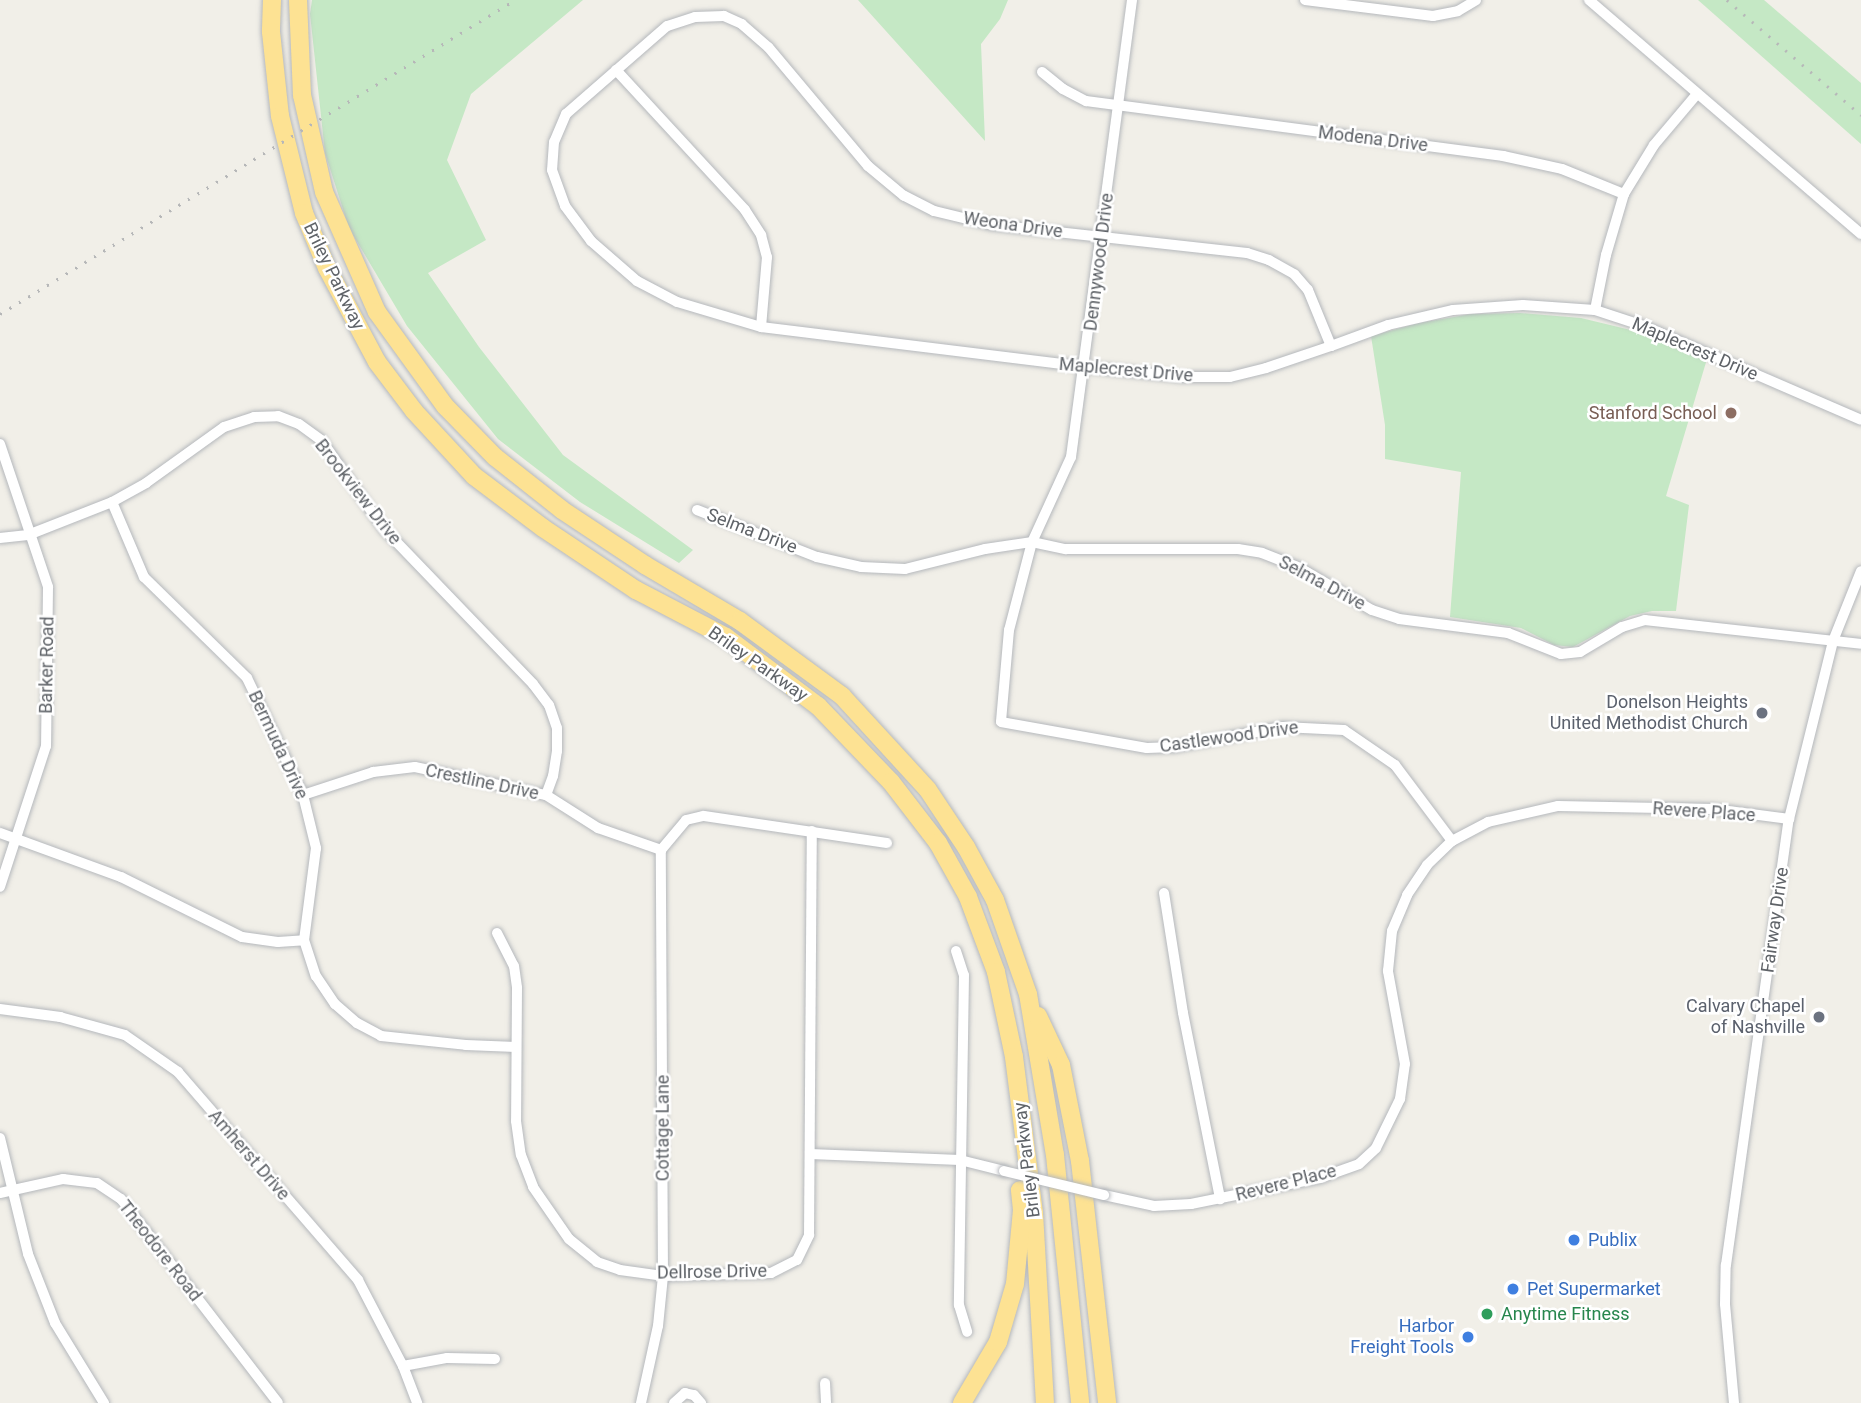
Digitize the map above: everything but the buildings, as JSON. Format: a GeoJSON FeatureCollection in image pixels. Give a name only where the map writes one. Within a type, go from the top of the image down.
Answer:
{"type":"FeatureCollection","features":[{"type":"Feature","properties":{"kind":"highway","name":"Briley Parkway"},"geometry":{"type":"LineString","coordinates":[[272,0],[271,32],[280,116],[300,202],[327,268],[377,362],[414,411],[474,476],[543,528],[636,590],[726,637],[818,706],[891,782],[938,842],[968,897],[996,972],[1020,1096],[1034,1213],[1041,1372],[1045,1403]]}},
{"type":"Feature","properties":{"kind":"highway","name":"Briley Parkway"},"geometry":{"type":"LineString","coordinates":[[298,0],[302,95],[324,192],[359,278],[402,351],[445,406],[495,457],[562,510],[645,565],[740,621],[842,696],[928,790],[966,847],[995,901],[1028,994],[1055,1156],[1080,1403]]}},
{"type":"Feature","properties":{"kind":"highway"},"geometry":{"type":"LineString","coordinates":[[1028,994],[1061,1065],[1072,1120],[1089,1225],[1107,1403]]}},
{"type":"Feature","properties":{"kind":"highway"},"geometry":{"type":"LineString","coordinates":[[962,1403],[998,1342],[1015,1284],[1022,1210],[1017,1155],[1020,1096]]}},
{"type":"Feature","properties":{"kind":"street","name":"Dennywood Drive"},"geometry":{"type":"LineString","coordinates":[[1001,722],[1009,630],[1032,542],[1071,457],[1132,0]]}},
{"type":"Feature","properties":{"kind":"street"},"geometry":{"type":"LineString","coordinates":[[1305,0],[1433,16],[1458,10],[1476,0]]}},
{"type":"Feature","properties":{"kind":"street"},"geometry":{"type":"LineString","coordinates":[[1589,0],[1861,234]]}},
{"type":"Feature","properties":{"kind":"street","name":"Weona Drive"},"geometry":{"type":"LineString","coordinates":[[616,70],[667,26],[695,17],[724,16],[742,24],[768,47],[868,166],[904,196],[934,211],[992,225],[1247,253],[1269,260],[1294,274],[1308,290],[1331,346]]}},
{"type":"Feature","properties":{"kind":"street"},"geometry":{"type":"LineString","coordinates":[[616,70],[745,210],[761,235],[767,257],[761,327]]}},
{"type":"Feature","properties":{"kind":"street","name":"Maplecrest Drive"},"geometry":{"type":"LineString","coordinates":[[616,70],[566,114],[554,142],[552,170],[565,206],[591,241],[637,281],[677,302],[761,327],[1085,367],[1182,377],[1230,377],[1331,346],[1388,325],[1453,310],[1523,305],[1595,310],[1644,326],[1861,421]]}},
{"type":"Feature","properties":{"kind":"street","name":"Modena Drive"},"geometry":{"type":"LineString","coordinates":[[1042,72],[1063,89],[1086,101],[1503,156],[1562,169],[1624,194]]}},
{"type":"Feature","properties":{"kind":"street"},"geometry":{"type":"LineString","coordinates":[[1595,310],[1606,255],[1624,194],[1654,145],[1697,94]]}},
{"type":"Feature","properties":{"kind":"street","name":"Brookview Drive"},"geometry":{"type":"LineString","coordinates":[[0,538],[28,535],[112,502],[146,483],[225,427],[254,417],[278,415],[299,424],[321,440],[384,529],[549,705],[557,729],[557,751],[546,796]]}},
{"type":"Feature","properties":{"kind":"street","name":"Barker Road"},"geometry":{"type":"LineString","coordinates":[[0,444],[28,535],[48,587],[46,746],[0,887]]}},
{"type":"Feature","properties":{"kind":"street","name":"Bermuda Drive"},"geometry":{"type":"LineString","coordinates":[[112,502],[144,577],[247,678],[303,795],[316,848],[304,940],[316,976],[335,1003],[357,1023],[381,1036],[516,1047]]}},
{"type":"Feature","properties":{"kind":"street","name":"Selma Drive"},"geometry":{"type":"LineString","coordinates":[[697,510],[817,557],[861,567],[905,569],[985,549],[1032,542],[1066,549],[1226,547],[1262,554],[1300,568],[1376,611],[1399,619],[1508,633],[1561,654],[1580,652],[1622,627],[1645,620],[1861,644]]}},
{"type":"Feature","properties":{"kind":"street","name":"Fairway Drive"},"geometry":{"type":"LineString","coordinates":[[1734,1403],[1725,1304],[1726,1265],[1789,819],[1833,641],[1861,571]]}},
{"type":"Feature","properties":{"kind":"street","name":"Castlewood Drive"},"geometry":{"type":"LineString","coordinates":[[1001,722],[1147,748],[1174,747],[1283,727],[1344,730],[1395,765],[1452,841]]}},
{"type":"Feature","properties":{"kind":"street","name":"Crestline Drive"},"geometry":{"type":"LineString","coordinates":[[303,795],[373,772],[415,767],[546,796],[598,828],[661,850]]}},
{"type":"Feature","properties":{"kind":"street","name":"Revere Place"},"geometry":{"type":"LineString","coordinates":[[810,1154],[960,1160],[1104,1195],[1169,1207],[1320,1178],[1359,1164],[1376,1148],[1400,1099],[1405,1064],[1388,971],[1392,931],[1407,895],[1427,865],[1452,841],[1488,822],[1558,806],[1713,809],[1789,819]]}},
{"type":"Feature","properties":{"kind":"street"},"geometry":{"type":"LineString","coordinates":[[661,850],[686,820],[704,816],[887,843]]}},
{"type":"Feature","properties":{"kind":"street","name":"Dellrose Drive"},"geometry":{"type":"LineString","coordinates":[[497,933],[514,966],[517,988],[516,1121],[521,1155],[533,1187],[569,1239],[597,1262],[620,1269],[663,1276],[771,1273],[797,1260],[809,1235],[812,831]]}},
{"type":"Feature","properties":{"kind":"street"},"geometry":{"type":"LineString","coordinates":[[0,832],[121,877],[242,937],[278,942],[304,940]]}},
{"type":"Feature","properties":{"kind":"street","name":"Cottage Lane"},"geometry":{"type":"LineString","coordinates":[[641,1403],[658,1326],[663,1276],[661,850]]}},
{"type":"Feature","properties":{"kind":"street"},"geometry":{"type":"LineString","coordinates":[[1164,893],[1183,1013],[1220,1199]]}},
{"type":"Feature","properties":{"kind":"street"},"geometry":{"type":"LineString","coordinates":[[956,951],[964,975],[959,1305],[967,1332]]}},
{"type":"Feature","properties":{"kind":"street","name":"Amherst Drive"},"geometry":{"type":"LineString","coordinates":[[0,1009],[60,1017],[125,1035],[178,1072],[358,1280],[403,1366],[417,1403]]}},
{"type":"Feature","properties":{"kind":"street"},"geometry":{"type":"LineString","coordinates":[[0,1138],[28,1254],[55,1324],[104,1403]]}},
{"type":"Feature","properties":{"kind":"street","name":"Theodore Road"},"geometry":{"type":"LineString","coordinates":[[0,1193],[63,1179],[97,1183],[121,1199],[278,1403]]}},
{"type":"Feature","properties":{"kind":"street"},"geometry":{"type":"LineString","coordinates":[[403,1366],[447,1358],[495,1359]]}},
{"type":"Feature","properties":{"kind":"street"},"geometry":{"type":"LineString","coordinates":[[825,1383],[826,1403]]}},
{"type":"Feature","properties":{"kind":"street"},"geometry":{"type":"LineString","coordinates":[[674,1403],[685,1393],[694,1395],[701,1403]]}},
{"type":"Feature","properties":{"kind":"green space"},"geometry":{"type":"Polygon","coordinates":[[[312,0],[583,0],[471,94],[447,160],[486,240],[428,273],[479,347],[563,455],[693,550],[679,563],[580,502],[498,439],[407,326],[349,228],[325,153],[310,14],[312,0]]]}},
{"type":"Feature","properties":{"kind":"green space"},"geometry":{"type":"Polygon","coordinates":[[[858,0],[1008,0],[1000,19],[981,44],[985,141],[858,0]]]}},
{"type":"Feature","properties":{"kind":"green space"},"geometry":{"type":"Polygon","coordinates":[[[1698,0],[1764,0],[1861,83],[1861,144],[1698,0]]]}},
{"type":"Feature","properties":{"kind":"green space"},"geometry":{"type":"Polygon","coordinates":[[[1520,313],[1581,318],[1639,332],[1707,359],[1666,496],[1689,505],[1676,611],[1652,611],[1630,616],[1573,647],[1554,645],[1521,628],[1450,617],[1461,472],[1385,459],[1385,425],[1371,336],[1419,323],[1471,314],[1520,313]]]}},
{"type":"Feature","properties":{"kind":"railway"},"geometry":{"type":"LineString","coordinates":[[0,314],[515,0]]}},
{"type":"Feature","properties":{"kind":"railway"},"geometry":{"type":"LineString","coordinates":[[1727,0],[1861,115]]}},
{"type":"Feature","properties":{"kind":"place","name":"Stanford School"},"geometry":{"type":"Point","coordinates":[1731,413]}},
{"type":"Feature","properties":{"kind":"place","name":"Donelson Heights United Methodist Church"},"geometry":{"type":"Point","coordinates":[1762,713]}},
{"type":"Feature","properties":{"kind":"place","name":"Calvary Chapel of Nashville"},"geometry":{"type":"Point","coordinates":[1819,1017]}},
{"type":"Feature","properties":{"kind":"place","name":"Publix"},"geometry":{"type":"Point","coordinates":[1574,1240]}},
{"type":"Feature","properties":{"kind":"place","name":"Pet Supermarket"},"geometry":{"type":"Point","coordinates":[1513,1289]}},
{"type":"Feature","properties":{"kind":"place","name":"Anytime Fitness"},"geometry":{"type":"Point","coordinates":[1487,1314]}},
{"type":"Feature","properties":{"kind":"place","name":"Harbor Freight Tools"},"geometry":{"type":"Point","coordinates":[1468,1337]}}]}
